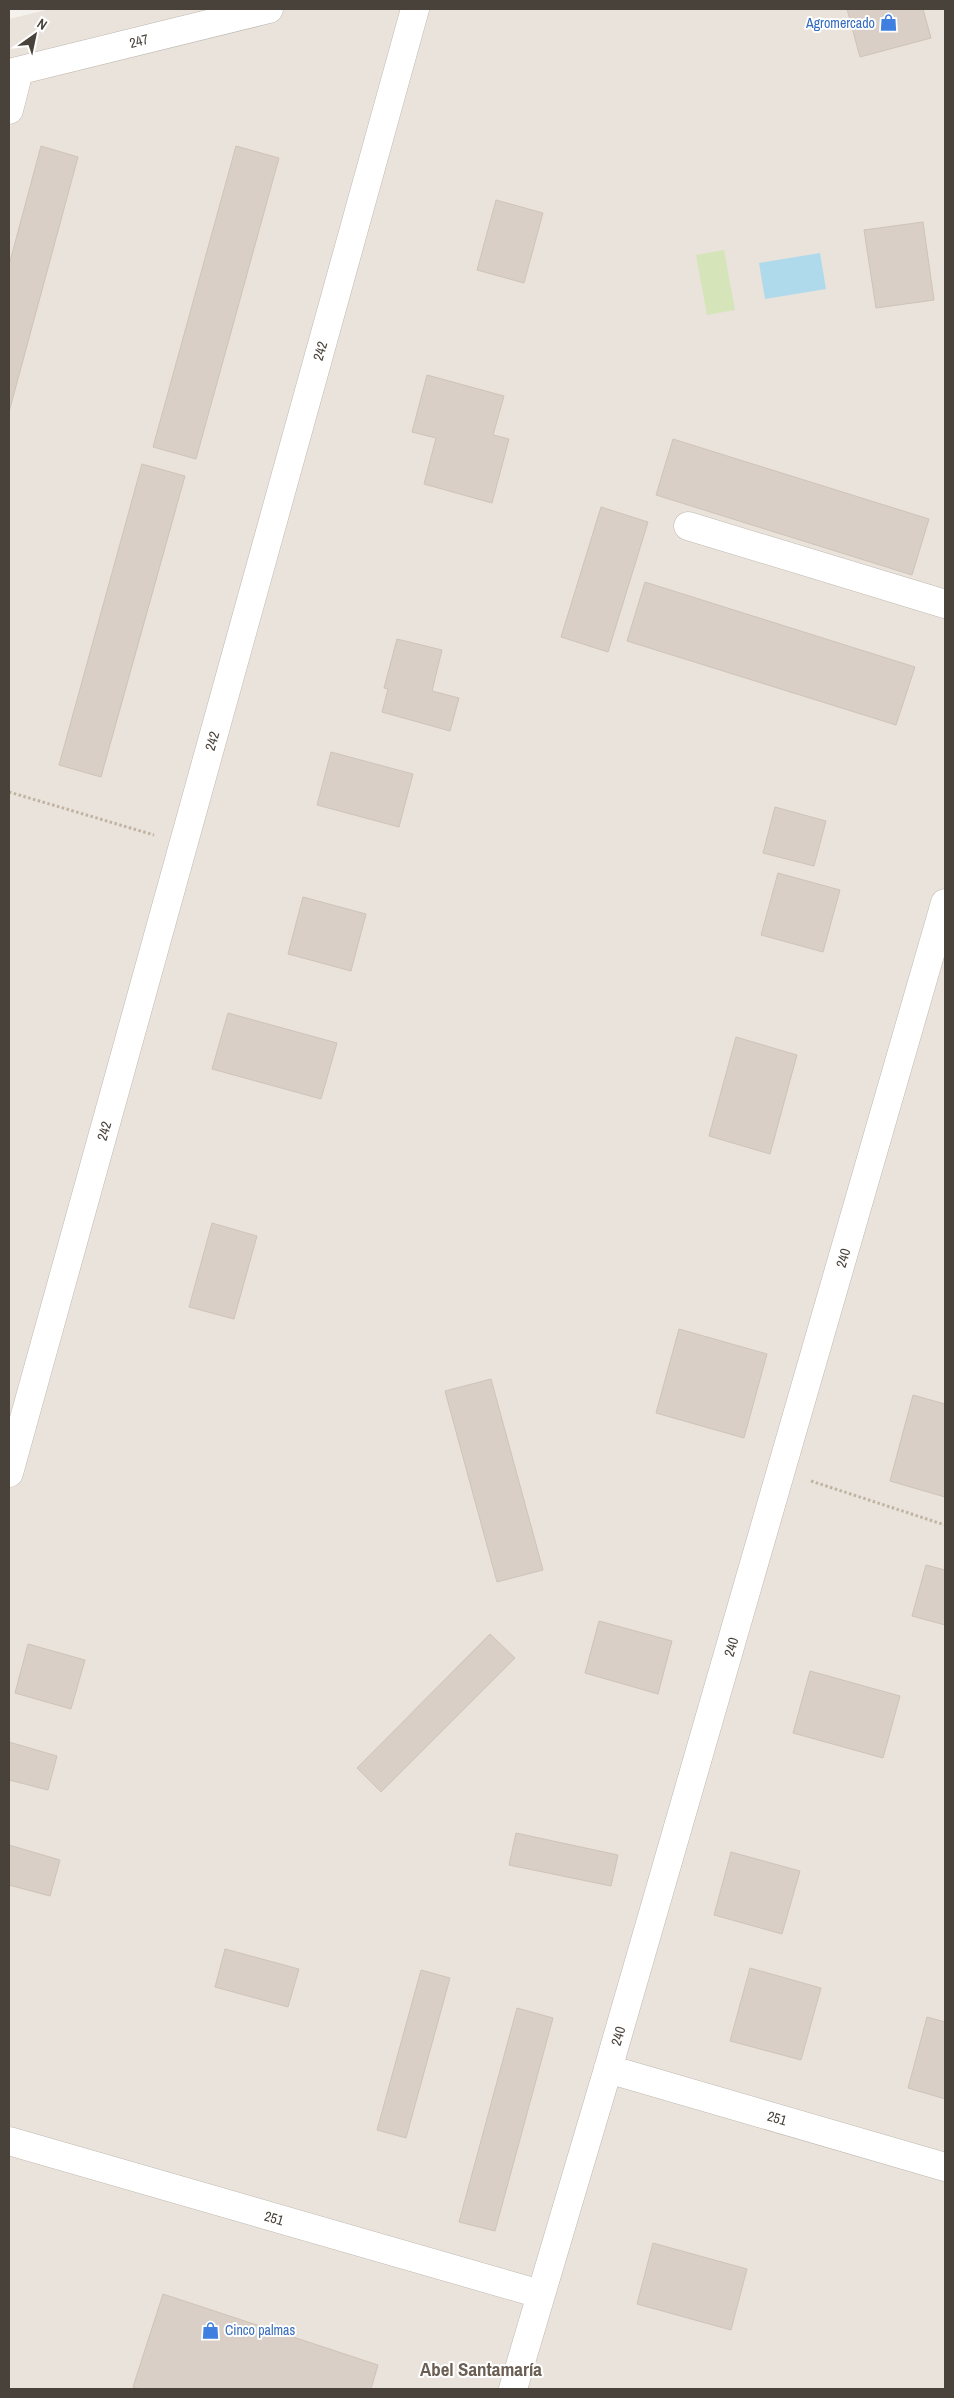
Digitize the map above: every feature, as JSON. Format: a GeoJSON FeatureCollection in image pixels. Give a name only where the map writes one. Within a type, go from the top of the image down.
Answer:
{"type":"FeatureCollection","features":[{"type":"Feature","properties":{"kind":"street","name":"247"},"geometry":{"type":"LineString","coordinates":[[14,72],[269,9]]}},
{"type":"Feature","properties":{"kind":"street","name":"242"},"geometry":{"type":"LineString","coordinates":[[9,1473],[415,9]]}},
{"type":"Feature","properties":{"kind":"street"},"geometry":{"type":"LineString","coordinates":[[9,110],[14,72]]}},
{"type":"Feature","properties":{"kind":"street"},"geometry":{"type":"LineString","coordinates":[[688,526],[945,604]]}},
{"type":"Feature","properties":{"kind":"street","name":"240"},"geometry":{"type":"LineString","coordinates":[[513,2389],[782,1472],[945,903]]}},
{"type":"Feature","properties":{"kind":"street","name":"251"},"geometry":{"type":"LineString","coordinates":[[608,2069],[945,2167]]}},
{"type":"Feature","properties":{"kind":"street","name":"251"},"geometry":{"type":"LineString","coordinates":[[9,2141],[540,2294]]}},
{"type":"Feature","properties":{"kind":"path"},"geometry":{"type":"LineString","coordinates":[[9,792],[183,844]]}},
{"type":"Feature","properties":{"kind":"path"},"geometry":{"type":"LineString","coordinates":[[782,1472],[945,1525]]}},
{"type":"Feature","properties":{"kind":"shaded area"},"geometry":{"type":"Polygon","coordinates":[[[50,9],[945,9],[945,2389],[9,2389],[9,19],[50,9]]]}},
{"type":"Feature","properties":{"kind":"green space"},"geometry":{"type":"Polygon","coordinates":[[[724,250],[735,310],[707,315],[696,255],[724,250]]]}},
{"type":"Feature","properties":{"kind":"water"},"geometry":{"type":"Polygon","coordinates":[[[820,253],[826,289],[765,299],[759,263],[820,253]]]}},
{"type":"Feature","properties":{"kind":"building","name":"Agromercado"},"geometry":{"type":"Polygon","coordinates":[[[847,9],[923,9],[931,38],[860,57],[847,9]]]}},
{"type":"Feature","properties":{"kind":"building"},"geometry":{"type":"Polygon","coordinates":[[[41,146],[78,157],[9,412],[9,265],[41,146]]]}},
{"type":"Feature","properties":{"kind":"building"},"geometry":{"type":"Polygon","coordinates":[[[236,146],[279,158],[196,459],[153,447],[236,146]]]}},
{"type":"Feature","properties":{"kind":"building"},"geometry":{"type":"Polygon","coordinates":[[[496,200],[543,213],[524,283],[477,270],[496,200]]]}},
{"type":"Feature","properties":{"kind":"building"},"geometry":{"type":"Polygon","coordinates":[[[923,222],[934,300],[876,308],[864,230],[923,222]]]}},
{"type":"Feature","properties":{"kind":"building"},"geometry":{"type":"Polygon","coordinates":[[[427,375],[504,396],[493,435],[509,439],[492,503],[424,484],[436,438],[412,432],[427,375]]]}},
{"type":"Feature","properties":{"kind":"building"},"geometry":{"type":"Polygon","coordinates":[[[673,439],[929,519],[912,575],[656,495],[673,439]]]}},
{"type":"Feature","properties":{"kind":"building"},"geometry":{"type":"Polygon","coordinates":[[[142,464],[185,476],[101,777],[59,765],[142,464]]]}},
{"type":"Feature","properties":{"kind":"building"},"geometry":{"type":"Polygon","coordinates":[[[601,507],[648,522],[608,652],[561,637],[601,507]]]}},
{"type":"Feature","properties":{"kind":"building"},"geometry":{"type":"Polygon","coordinates":[[[645,582],[915,667],[896,725],[627,641],[645,582]]]}},
{"type":"Feature","properties":{"kind":"building"},"geometry":{"type":"Polygon","coordinates":[[[397,639],[442,650],[432,691],[459,698],[450,731],[382,712],[388,689],[384,688],[397,639]]]}},
{"type":"Feature","properties":{"kind":"building"},"geometry":{"type":"Polygon","coordinates":[[[331,752],[413,774],[399,827],[317,805],[331,752]]]}},
{"type":"Feature","properties":{"kind":"building"},"geometry":{"type":"Polygon","coordinates":[[[775,807],[826,821],[814,866],[763,853],[775,807]]]}},
{"type":"Feature","properties":{"kind":"building"},"geometry":{"type":"Polygon","coordinates":[[[778,873],[840,890],[823,952],[761,935],[778,873]]]}},
{"type":"Feature","properties":{"kind":"building"},"geometry":{"type":"Polygon","coordinates":[[[303,897],[366,914],[351,971],[288,954],[303,897]]]}},
{"type":"Feature","properties":{"kind":"building"},"geometry":{"type":"Polygon","coordinates":[[[228,1013],[337,1043],[321,1099],[212,1069],[228,1013]]]}},
{"type":"Feature","properties":{"kind":"building"},"geometry":{"type":"Polygon","coordinates":[[[736,1037],[797,1055],[770,1154],[709,1136],[736,1037]]]}},
{"type":"Feature","properties":{"kind":"building"},"geometry":{"type":"Polygon","coordinates":[[[212,1223],[257,1236],[234,1319],[189,1307],[212,1223]]]}},
{"type":"Feature","properties":{"kind":"building"},"geometry":{"type":"Polygon","coordinates":[[[679,1329],[767,1354],[744,1438],[656,1413],[679,1329]]]}},
{"type":"Feature","properties":{"kind":"building"},"geometry":{"type":"Polygon","coordinates":[[[491,1379],[543,1570],[497,1582],[445,1391],[491,1379]]]}},
{"type":"Feature","properties":{"kind":"building"},"geometry":{"type":"Polygon","coordinates":[[[913,1395],[945,1404],[945,1497],[890,1481],[913,1395]]]}},
{"type":"Feature","properties":{"kind":"building"},"geometry":{"type":"Polygon","coordinates":[[[926,1565],[945,1570],[945,1625],[912,1616],[926,1565]]]}},
{"type":"Feature","properties":{"kind":"building"},"geometry":{"type":"Polygon","coordinates":[[[599,1621],[672,1641],[658,1694],[585,1673],[599,1621]]]}},
{"type":"Feature","properties":{"kind":"building"},"geometry":{"type":"Polygon","coordinates":[[[490,1634],[515,1658],[381,1792],[357,1768],[490,1634]]]}},
{"type":"Feature","properties":{"kind":"building"},"geometry":{"type":"Polygon","coordinates":[[[28,1644],[85,1660],[71,1709],[15,1693],[28,1644]]]}},
{"type":"Feature","properties":{"kind":"building"},"geometry":{"type":"Polygon","coordinates":[[[810,1671],[900,1696],[883,1758],[793,1733],[810,1671]]]}},
{"type":"Feature","properties":{"kind":"building"},"geometry":{"type":"Polygon","coordinates":[[[9,1742],[57,1756],[48,1790],[9,1780],[9,1742]]]}},
{"type":"Feature","properties":{"kind":"building"},"geometry":{"type":"Polygon","coordinates":[[[516,1833],[618,1855],[611,1886],[509,1865],[516,1833]]]}},
{"type":"Feature","properties":{"kind":"building"},"geometry":{"type":"Polygon","coordinates":[[[9,1845],[60,1860],[50,1896],[9,1885],[9,1845]]]}},
{"type":"Feature","properties":{"kind":"building"},"geometry":{"type":"Polygon","coordinates":[[[731,1852],[800,1871],[782,1934],[714,1915],[731,1852]]]}},
{"type":"Feature","properties":{"kind":"building"},"geometry":{"type":"Polygon","coordinates":[[[225,1949],[299,1969],[288,2007],[215,1987],[225,1949]]]}},
{"type":"Feature","properties":{"kind":"building"},"geometry":{"type":"Polygon","coordinates":[[[750,1968],[821,1988],[801,2060],[730,2041],[750,1968]]]}},
{"type":"Feature","properties":{"kind":"building"},"geometry":{"type":"Polygon","coordinates":[[[421,1970],[450,1978],[406,2138],[377,2130],[421,1970]]]}},
{"type":"Feature","properties":{"kind":"building"},"geometry":{"type":"Polygon","coordinates":[[[517,2008],[553,2018],[495,2231],[459,2222],[517,2008]]]}},
{"type":"Feature","properties":{"kind":"building"},"geometry":{"type":"Polygon","coordinates":[[[927,2017],[945,2022],[945,2099],[908,2088],[927,2017]]]}},
{"type":"Feature","properties":{"kind":"building"},"geometry":{"type":"Polygon","coordinates":[[[653,2243],[747,2269],[731,2330],[637,2304],[653,2243]]]}},
{"type":"Feature","properties":{"kind":"building","name":"Cinco palmas"},"geometry":{"type":"Polygon","coordinates":[[[163,2294],[378,2365],[371,2389],[140,2389],[133,2387],[163,2294]]]}},
{"type":"Feature","properties":{"kind":"place","name":"Agromercado"},"geometry":{"type":"Point","coordinates":[889,23]}},
{"type":"Feature","properties":{"kind":"place","name":"Cinco palmas"},"geometry":{"type":"Point","coordinates":[211,2330]}},
{"type":"Feature","properties":{"kind":"district","name":"Abel Santamaría"},"geometry":{"type":"Point","coordinates":[481,2369]}}]}
